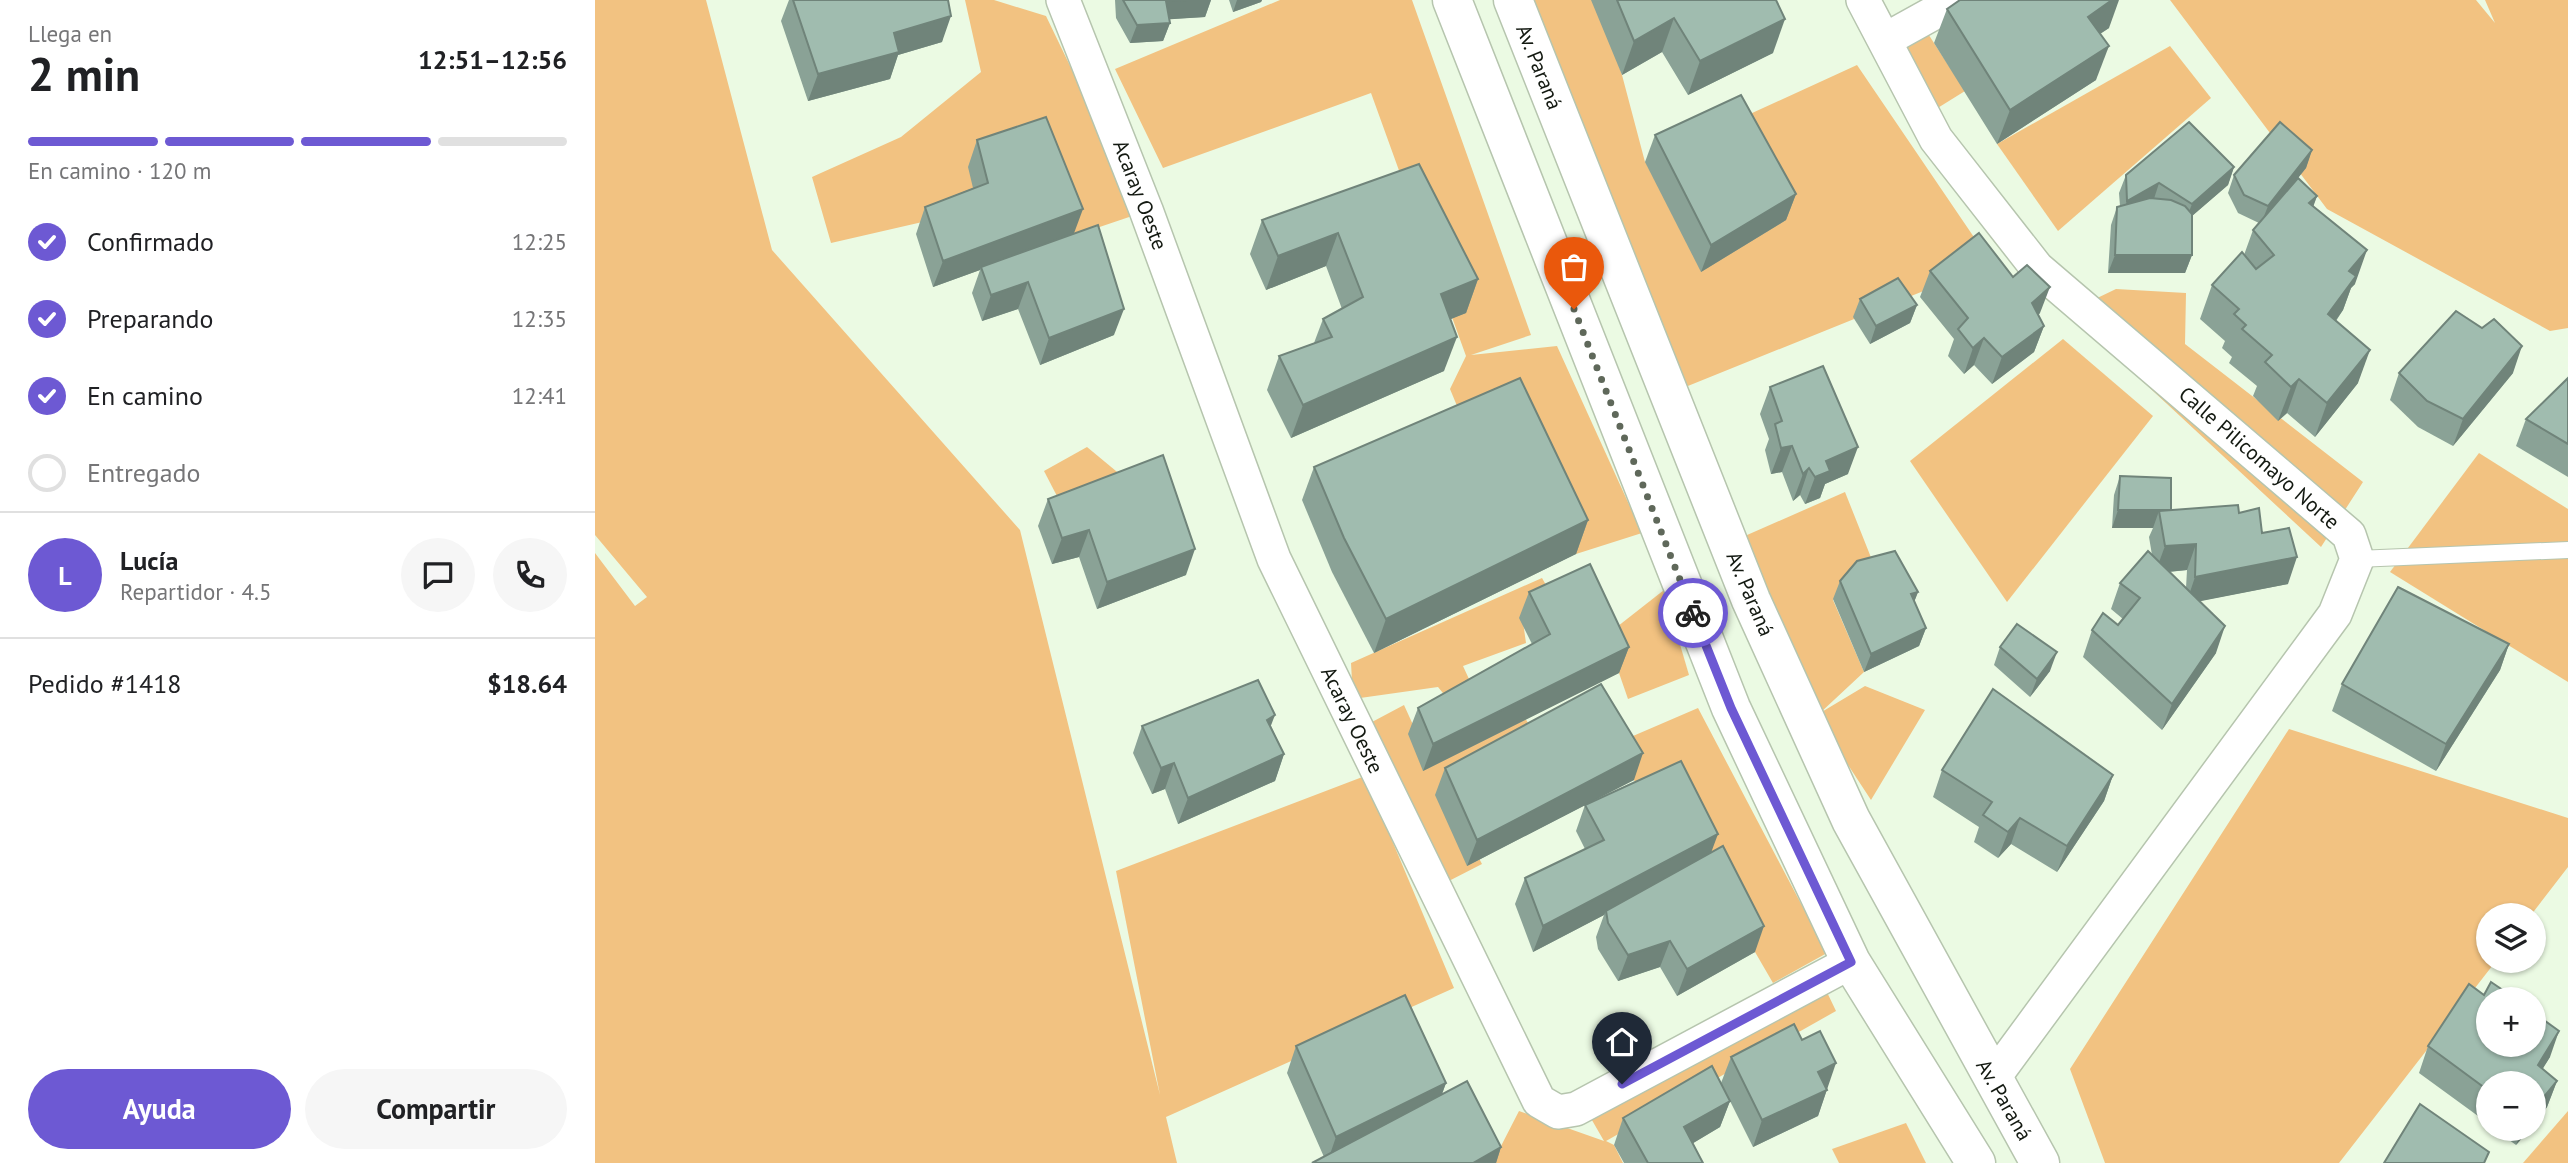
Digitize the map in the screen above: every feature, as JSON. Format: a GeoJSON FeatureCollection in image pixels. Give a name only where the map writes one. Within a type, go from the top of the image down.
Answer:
{"type":"FeatureCollection","features":[{"type":"Feature","properties":{"kind":"street","name":"Acaray Oeste"},"geometry":{"type":"LineString","coordinates":[[1063,0],[1146,210],[1273,559],[1539,1101],[1558,1112],[1576,1109],[1851,962]]}},
{"type":"Feature","properties":{"kind":"street"},"geometry":{"type":"LineString","coordinates":[[1452,0],[1731,708],[1851,962],[1976,1163]]}},
{"type":"Feature","properties":{"kind":"street","name":"Av. Paraná"},"geometry":{"type":"LineString","coordinates":[[1513,0],[1751,600],[1851,820],[2040,1163]]}},
{"type":"Feature","properties":{"kind":"street","name":"Calle Pilicomayo Norte"},"geometry":{"type":"LineString","coordinates":[[1863,0],[1936,139],[1981,200],[2038,268],[2349,535],[2357,559]]}},
{"type":"Feature","properties":{"kind":"street"},"geometry":{"type":"LineString","coordinates":[[1885,40],[1957,0]]}},
{"type":"Feature","properties":{"kind":"street"},"geometry":{"type":"LineString","coordinates":[[1635,463],[1687,438]]}},
{"type":"Feature","properties":{"kind":"street"},"geometry":{"type":"LineString","coordinates":[[1992,1080],[2335,614],[2357,559]]}},
{"type":"Feature","properties":{"kind":"lane"},"geometry":{"type":"LineString","coordinates":[[2357,559],[2568,550]]}},
{"type":"Feature","properties":{"kind":"shaded area"},"geometry":{"type":"Polygon","coordinates":[[[595,0],[706,0],[772,250],[1020,530],[1160,1095],[1116,871],[1365,776],[1454,988],[1166,1117],[1177,1163],[595,1163],[595,553],[635,606],[647,597],[595,535],[595,0]]]}},
{"type":"Feature","properties":{"kind":"shaded area"},"geometry":{"type":"Polygon","coordinates":[[[965,0],[994,0],[1046,16],[1141,213],[1073,236],[979,209],[831,243],[812,177],[901,137],[981,72],[965,0]]]}},
{"type":"Feature","properties":{"kind":"shaded area"},"geometry":{"type":"Polygon","coordinates":[[[1280,0],[1412,0],[1531,335],[1471,355],[1557,346],[1642,533],[1576,554],[1467,430],[1450,389],[1466,356],[1371,93],[1163,168],[1115,69],[1280,0]]]}},
{"type":"Feature","properties":{"kind":"shaded area"},"geometry":{"type":"Polygon","coordinates":[[[1517,0],[1596,0],[1622,75],[1645,162],[1857,65],[1982,249],[1931,288],[1673,392],[1517,0]]]}},
{"type":"Feature","properties":{"kind":"shaded area"},"geometry":{"type":"Polygon","coordinates":[[[2170,0],[2476,0],[2495,23],[2485,0],[2568,0],[2568,328],[2550,331],[2327,209],[2170,0]]]}},
{"type":"Feature","properties":{"kind":"shaded area"},"geometry":{"type":"Polygon","coordinates":[[[1923,26],[1965,91],[1928,114],[1892,31],[1923,26]]]}},
{"type":"Feature","properties":{"kind":"shaded area"},"geometry":{"type":"Polygon","coordinates":[[[2170,46],[2211,98],[2058,231],[1997,144],[2170,46]]]}},
{"type":"Feature","properties":{"kind":"shaded area"},"geometry":{"type":"Polygon","coordinates":[[[2116,289],[2186,293],[2185,344],[2363,482],[2321,547],[2068,312],[2116,289]]]}},
{"type":"Feature","properties":{"kind":"shaded area"},"geometry":{"type":"Polygon","coordinates":[[[2063,339],[2153,416],[2007,602],[1910,461],[2063,339]]]}},
{"type":"Feature","properties":{"kind":"shaded area"},"geometry":{"type":"Polygon","coordinates":[[[1087,447],[1122,476],[1058,498],[1044,471],[1087,447]]]}},
{"type":"Feature","properties":{"kind":"shaded area"},"geometry":{"type":"Polygon","coordinates":[[[2479,453],[2568,509],[2568,682],[2390,572],[2479,453]]]}},
{"type":"Feature","properties":{"kind":"shaded area"},"geometry":{"type":"Polygon","coordinates":[[[1845,492],[1872,560],[1833,600],[1864,672],[1820,713],[1865,686],[1925,710],[1871,800],[1816,716],[1738,539],[1845,492]]]}},
{"type":"Feature","properties":{"kind":"shaded area"},"geometry":{"type":"Polygon","coordinates":[[[1542,578],[1559,608],[1523,622],[1526,643],[1463,666],[1480,703],[1460,714],[1438,687],[1353,699],[1351,663],[1542,578]]]}},
{"type":"Feature","properties":{"kind":"shaded area"},"geometry":{"type":"Polygon","coordinates":[[[1664,590],[1689,675],[1628,699],[1619,673],[1613,630],[1664,590]]]}},
{"type":"Feature","properties":{"kind":"shaded area"},"geometry":{"type":"Polygon","coordinates":[[[1404,705],[1429,760],[1522,713],[1534,733],[1440,784],[1482,864],[1443,884],[1372,722],[1404,705]]]}},
{"type":"Feature","properties":{"kind":"shaded area"},"geometry":{"type":"Polygon","coordinates":[[[1698,708],[1827,953],[1773,983],[1755,952],[1645,800],[1634,780],[1633,736],[1698,708]]]}},
{"type":"Feature","properties":{"kind":"shaded area"},"geometry":{"type":"Polygon","coordinates":[[[2289,729],[2568,818],[2568,867],[2540,903],[2476,903],[2476,973],[2487,973],[2339,1163],[2105,1163],[2070,1069],[2289,729]]]}},
{"type":"Feature","properties":{"kind":"shaded area"},"geometry":{"type":"Polygon","coordinates":[[[1824,986],[1836,1011],[1606,1141],[1614,1145],[1623,1163],[1486,1163],[1500,1148],[1519,1111],[1604,1141],[1589,1115],[1824,986]]]}},
{"type":"Feature","properties":{"kind":"shaded area"},"geometry":{"type":"Polygon","coordinates":[[[2568,1111],[2568,1163],[2523,1163],[2542,1141],[2546,1141],[2546,1136],[2568,1111]]]}},
{"type":"Feature","properties":{"kind":"shaded area"},"geometry":{"type":"Polygon","coordinates":[[[1906,1123],[1926,1163],[1839,1163],[1832,1149],[1906,1123]]]}},
{"type":"Feature","properties":{"kind":"building"},"geometry":{"type":"Polygon","coordinates":[[[793,0],[948,0],[951,16],[894,33],[899,52],[818,74],[793,0]]]}},
{"type":"Feature","properties":{"kind":"building"},"geometry":{"type":"Polygon","coordinates":[[[1123,0],[1188,0],[1166,1],[1170,23],[1137,25],[1123,0]]]}},
{"type":"Feature","properties":{"kind":"building"},"geometry":{"type":"Polygon","coordinates":[[[1617,0],[1776,0],[1785,19],[1700,61],[1674,18],[1634,41],[1617,0]]]}},
{"type":"Feature","properties":{"kind":"building"},"geometry":{"type":"Polygon","coordinates":[[[1960,0],[2112,0],[2088,17],[2109,46],[2010,110],[1947,9],[1960,0]]]}},
{"type":"Feature","properties":{"kind":"building"},"geometry":{"type":"Polygon","coordinates":[[[1741,95],[1796,194],[1711,245],[1655,135],[1741,95]]]}},
{"type":"Feature","properties":{"kind":"building"},"geometry":{"type":"Polygon","coordinates":[[[1046,117],[1083,209],[943,261],[925,207],[988,183],[977,140],[1046,117]]]}},
{"type":"Feature","properties":{"kind":"building"},"geometry":{"type":"Polygon","coordinates":[[[2189,122],[2234,167],[2192,204],[2159,183],[2127,201],[2126,175],[2189,122]]]}},
{"type":"Feature","properties":{"kind":"building"},"geometry":{"type":"Polygon","coordinates":[[[2280,122],[2312,150],[2268,206],[2244,195],[2234,175],[2280,122]]]}},
{"type":"Feature","properties":{"kind":"building"},"geometry":{"type":"Polygon","coordinates":[[[1419,164],[1478,279],[1441,294],[1457,337],[1303,405],[1279,356],[1332,337],[1323,319],[1363,297],[1338,233],[1278,256],[1262,220],[1419,164]]]}},
{"type":"Feature","properties":{"kind":"building"},"geometry":{"type":"Polygon","coordinates":[[[2298,178],[2317,196],[2309,203],[2367,250],[2349,271],[2356,276],[2328,314],[2370,350],[2327,403],[2299,379],[2291,387],[2265,362],[2272,355],[2242,329],[2246,325],[2234,314],[2239,309],[2212,285],[2242,252],[2256,269],[2274,255],[2253,230],[2298,178]]]}},
{"type":"Feature","properties":{"kind":"building"},"geometry":{"type":"Polygon","coordinates":[[[2150,198],[2171,200],[2185,206],[2192,214],[2192,255],[2115,255],[2117,207],[2150,198]]]}},
{"type":"Feature","properties":{"kind":"building"},"geometry":{"type":"Polygon","coordinates":[[[1098,225],[1124,309],[1049,338],[1028,282],[991,295],[981,267],[1098,225]]]}},
{"type":"Feature","properties":{"kind":"building"},"geometry":{"type":"Polygon","coordinates":[[[1979,233],[2013,277],[2027,265],[2050,287],[2032,303],[2044,326],[2002,357],[1984,338],[1973,348],[1958,329],[1968,318],[1930,271],[1979,233]]]}},
{"type":"Feature","properties":{"kind":"building"},"geometry":{"type":"Polygon","coordinates":[[[1898,278],[1917,305],[1876,326],[1860,299],[1898,278]]]}},
{"type":"Feature","properties":{"kind":"building"},"geometry":{"type":"Polygon","coordinates":[[[2456,311],[2482,328],[2494,319],[2522,346],[2463,419],[2427,401],[2399,373],[2456,311]]]}},
{"type":"Feature","properties":{"kind":"building"},"geometry":{"type":"Polygon","coordinates":[[[1823,366],[1858,447],[1826,461],[1830,471],[1815,477],[1809,468],[1803,474],[1792,446],[1781,448],[1775,424],[1782,421],[1770,387],[1823,366]]]}},
{"type":"Feature","properties":{"kind":"building"},"geometry":{"type":"Polygon","coordinates":[[[1520,378],[1588,520],[1386,619],[1344,538],[1314,467],[1520,378]]]}},
{"type":"Feature","properties":{"kind":"building"},"geometry":{"type":"Polygon","coordinates":[[[2568,378],[2568,444],[2526,419],[2568,378]]]}},
{"type":"Feature","properties":{"kind":"building"},"geometry":{"type":"Polygon","coordinates":[[[1163,455],[1195,549],[1107,582],[1089,530],[1062,538],[1048,499],[1163,455]]]}},
{"type":"Feature","properties":{"kind":"building"},"geometry":{"type":"Polygon","coordinates":[[[2120,476],[2171,478],[2171,510],[2118,510],[2120,476]]]}},
{"type":"Feature","properties":{"kind":"building"},"geometry":{"type":"Polygon","coordinates":[[[2238,505],[2239,513],[2259,508],[2262,533],[2289,528],[2297,557],[2195,577],[2196,544],[2165,546],[2159,511],[2238,505]]]}},
{"type":"Feature","properties":{"kind":"building"},"geometry":{"type":"Polygon","coordinates":[[[1895,551],[1918,592],[1911,594],[1926,628],[1871,654],[1840,581],[1857,561],[1895,551]]]}},
{"type":"Feature","properties":{"kind":"building"},"geometry":{"type":"Polygon","coordinates":[[[2148,551],[2225,626],[2172,704],[2092,630],[2103,613],[2118,625],[2140,598],[2120,583],[2148,551]]]}},
{"type":"Feature","properties":{"kind":"building"},"geometry":{"type":"Polygon","coordinates":[[[1590,564],[1629,647],[1433,744],[1418,708],[1550,634],[1529,592],[1590,564]]]}},
{"type":"Feature","properties":{"kind":"building"},"geometry":{"type":"Polygon","coordinates":[[[2398,587],[2509,644],[2446,744],[2342,684],[2398,587]]]}},
{"type":"Feature","properties":{"kind":"building"},"geometry":{"type":"Polygon","coordinates":[[[2017,624],[2057,652],[2037,679],[2000,647],[2017,624]]]}},
{"type":"Feature","properties":{"kind":"building"},"geometry":{"type":"Polygon","coordinates":[[[1258,680],[1275,715],[1267,720],[1284,754],[1188,798],[1174,763],[1161,768],[1142,726],[1258,680]]]}},
{"type":"Feature","properties":{"kind":"building"},"geometry":{"type":"Polygon","coordinates":[[[1601,684],[1643,753],[1477,840],[1445,768],[1601,684]]]}},
{"type":"Feature","properties":{"kind":"building"},"geometry":{"type":"Polygon","coordinates":[[[1993,689],[2113,775],[2067,846],[2020,818],[2008,832],[1983,815],[1992,802],[1942,770],[1993,689]]]}},
{"type":"Feature","properties":{"kind":"building"},"geometry":{"type":"Polygon","coordinates":[[[1681,761],[1718,834],[1543,926],[1525,878],[1604,840],[1585,805],[1681,761]]]}},
{"type":"Feature","properties":{"kind":"building"},"geometry":{"type":"Polygon","coordinates":[[[1723,846],[1764,926],[1687,969],[1670,941],[1628,955],[1608,923],[1606,911],[1723,846]]]}},
{"type":"Feature","properties":{"kind":"building"},"geometry":{"type":"Polygon","coordinates":[[[2469,984],[2476,989],[2476,1057],[2543,1057],[2538,1065],[2545,1071],[2476,1071],[2476,1081],[2428,1046],[2469,984]]]}},
{"type":"Feature","properties":{"kind":"building"},"geometry":{"type":"Polygon","coordinates":[[[1405,995],[1446,1083],[1336,1137],[1296,1046],[1405,995]]]}},
{"type":"Feature","properties":{"kind":"building"},"geometry":{"type":"Polygon","coordinates":[[[2546,1022],[2559,1031],[2546,1052],[2546,1022]]]}},
{"type":"Feature","properties":{"kind":"building"},"geometry":{"type":"Polygon","coordinates":[[[1794,1024],[1802,1040],[1820,1031],[1836,1063],[1818,1072],[1827,1090],[1762,1120],[1731,1057],[1794,1024]]]}},
{"type":"Feature","properties":{"kind":"building"},"geometry":{"type":"Polygon","coordinates":[[[1712,1066],[1730,1101],[1684,1127],[1703,1163],[1648,1163],[1623,1118],[1712,1066]]]}},
{"type":"Feature","properties":{"kind":"building"},"geometry":{"type":"Polygon","coordinates":[[[2546,1072],[2557,1081],[2546,1094],[2546,1072]]]}},
{"type":"Feature","properties":{"kind":"building"},"geometry":{"type":"Polygon","coordinates":[[[1467,1081],[1501,1147],[1473,1163],[1312,1163],[1467,1081]]]}},
{"type":"Feature","properties":{"kind":"building"},"geometry":{"type":"Polygon","coordinates":[[[2420,1104],[2489,1152],[2484,1163],[2384,1163],[2420,1104]]]}},
{"type":"Feature","properties":{"kind":"way so far"},"geometry":{"type":"LineString","coordinates":[[1574,309],[1693,613]]}},
{"type":"Feature","properties":{"kind":"route"},"geometry":{"type":"LineString","coordinates":[[1622,1084],[1851,962],[1731,708],[1693,613]]}}]}
